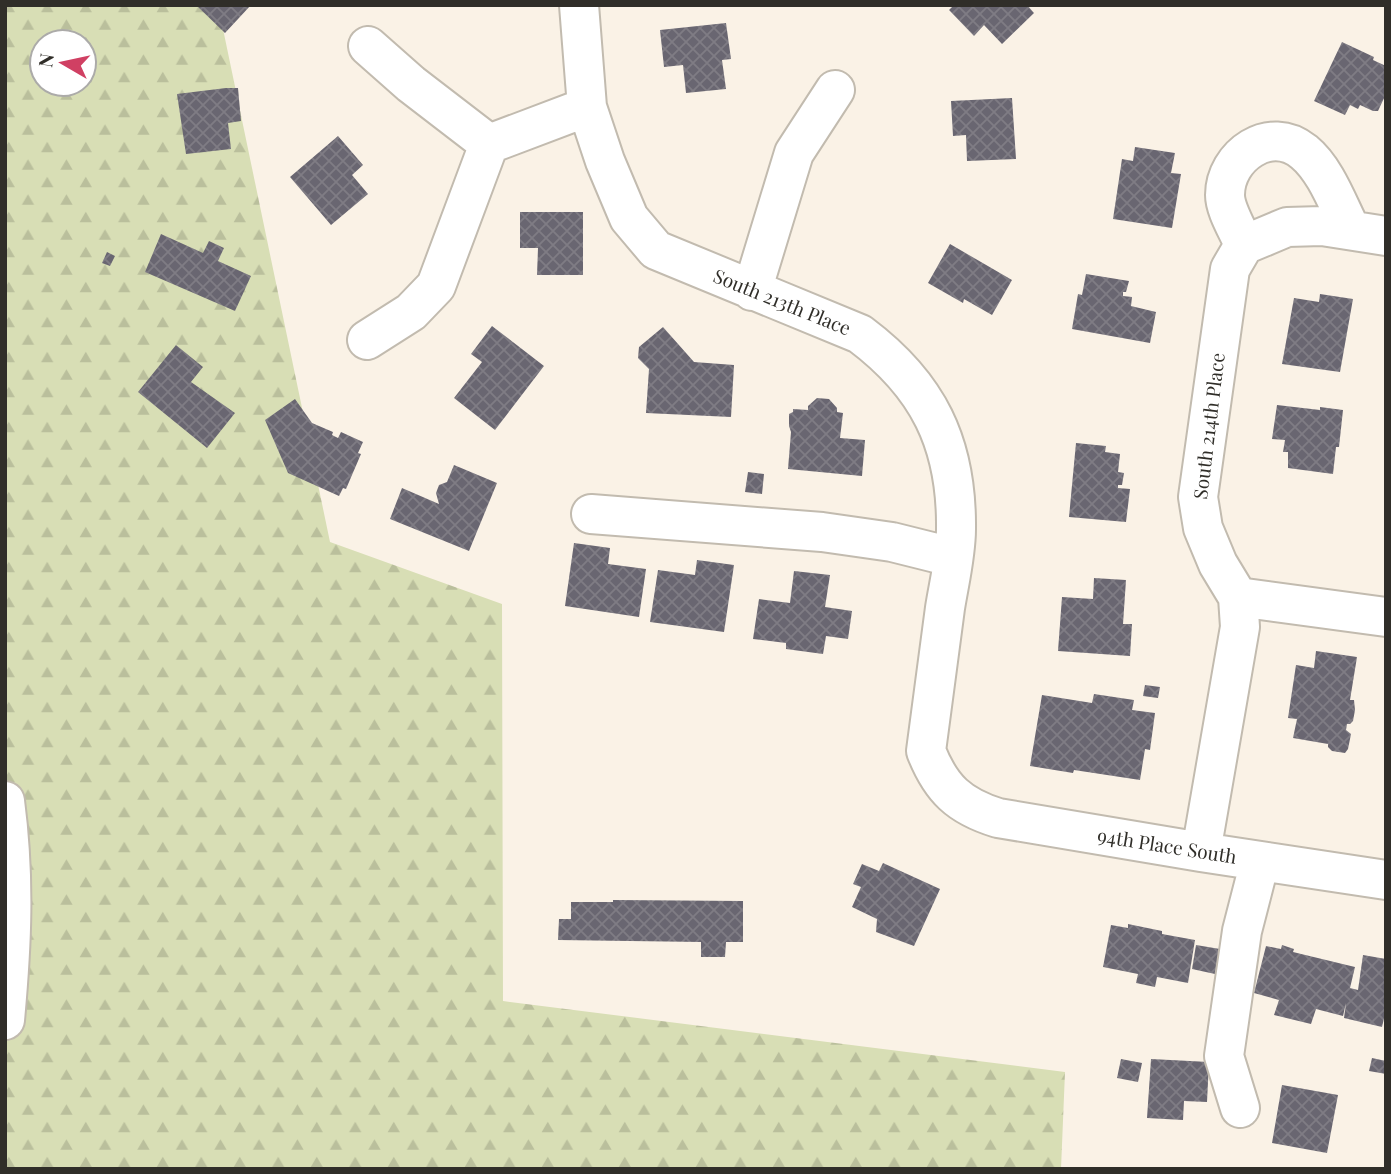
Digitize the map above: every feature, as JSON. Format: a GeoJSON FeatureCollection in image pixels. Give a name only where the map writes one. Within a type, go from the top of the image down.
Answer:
{"type":"FeatureCollection","features":[{"type":"Feature","properties":{"kind":"street","name":"South 213th Place"},"geometry":{"type":"LineString","coordinates":[[579,5],[587,107],[605,161],[629,218],[656,250],[860,334],[887,354],[915,384],[939,426],[953,475],[956,531],[926,751],[936,775],[953,796]]}},
{"type":"Feature","properties":{"kind":"street"},"geometry":{"type":"LineString","coordinates":[[368,46],[411,84],[489,144]]}},
{"type":"Feature","properties":{"kind":"street"},"geometry":{"type":"LineString","coordinates":[[752,291],[794,153],[835,90]]}},
{"type":"Feature","properties":{"kind":"street"},"geometry":{"type":"LineString","coordinates":[[367,340],[411,312],[436,286],[489,144],[587,107]]}},
{"type":"Feature","properties":{"kind":"street"},"geometry":{"type":"LineString","coordinates":[[1265,142],[1288,144],[1302,150],[1315,163],[1353,231],[1287,227],[1244,245],[1224,199],[1226,181],[1233,165],[1247,149],[1265,142]]}},
{"type":"Feature","properties":{"kind":"street","name":"South 214th Place"},"geometry":{"type":"LineString","coordinates":[[1200,852],[1240,627],[1238,597],[1218,564],[1203,528],[1198,498],[1230,269],[1244,245]]}},
{"type":"Feature","properties":{"kind":"street"},"geometry":{"type":"LineString","coordinates":[[591,514],[822,532],[892,542],[952,557]]}},
{"type":"Feature","properties":{"kind":"street"},"geometry":{"type":"LineString","coordinates":[[1238,597],[1386,617]]}},
{"type":"Feature","properties":{"kind":"street","name":"94th Place South"},"geometry":{"type":"LineString","coordinates":[[953,796],[976,812],[998,818],[1386,880]]}},
{"type":"Feature","properties":{"kind":"street"},"geometry":{"type":"LineString","coordinates":[[5,801],[13,879],[12,936],[5,1020]]}},
{"type":"Feature","properties":{"kind":"street"},"geometry":{"type":"LineString","coordinates":[[1240,1108],[1224,1056],[1242,931],[1260,861]]}},
{"type":"Feature","properties":{"kind":"green space"},"geometry":{"type":"Polygon","coordinates":[[[5,5],[218,5],[330,542],[502,604],[503,1001],[1065,1072],[1061,1169],[5,1169],[5,5]]]}},
{"type":"Feature","properties":{"kind":"building"},"geometry":{"type":"Polygon","coordinates":[[[196,5],[251,5],[225,33],[196,5]]]}},
{"type":"Feature","properties":{"kind":"building"},"geometry":{"type":"Polygon","coordinates":[[[954,5],[1027,5],[1034,13],[1002,44],[984,25],[974,36],[949,10],[954,5]]]}},
{"type":"Feature","properties":{"kind":"building"},"geometry":{"type":"Polygon","coordinates":[[[726,23],[731,59],[722,60],[726,89],[686,93],[683,65],[664,67],[660,30],[726,23]]]}},
{"type":"Feature","properties":{"kind":"building"},"geometry":{"type":"Polygon","coordinates":[[[1342,42],[1374,57],[1373,60],[1386,66],[1386,94],[1378,111],[1360,105],[1358,109],[1350,105],[1345,115],[1314,101],[1342,42]]]}},
{"type":"Feature","properties":{"kind":"building"},"geometry":{"type":"Polygon","coordinates":[[[238,88],[241,121],[228,123],[231,149],[186,154],[177,94],[238,88]]]}},
{"type":"Feature","properties":{"kind":"building"},"geometry":{"type":"Polygon","coordinates":[[[1012,98],[1016,159],[967,161],[966,135],[953,136],[951,101],[1012,98]]]}},
{"type":"Feature","properties":{"kind":"building"},"geometry":{"type":"Polygon","coordinates":[[[338,136],[363,165],[352,175],[368,194],[331,225],[290,177],[338,136]]]}},
{"type":"Feature","properties":{"kind":"building"},"geometry":{"type":"Polygon","coordinates":[[[1135,147],[1175,153],[1171,173],[1181,174],[1172,228],[1113,219],[1122,159],[1133,161],[1135,147]]]}},
{"type":"Feature","properties":{"kind":"building"},"geometry":{"type":"Polygon","coordinates":[[[520,212],[583,212],[583,275],[537,275],[538,248],[520,248],[520,212]]]}},
{"type":"Feature","properties":{"kind":"building"},"geometry":{"type":"Polygon","coordinates":[[[161,234],[203,253],[209,241],[224,248],[218,261],[251,276],[235,311],[145,272],[161,234]]]}},
{"type":"Feature","properties":{"kind":"building"},"geometry":{"type":"Polygon","coordinates":[[[950,244],[1012,280],[992,315],[964,299],[963,303],[928,283],[950,244]]]}},
{"type":"Feature","properties":{"kind":"building"},"geometry":{"type":"Polygon","coordinates":[[[107,252],[115,256],[110,266],[102,263],[107,252]]]}},
{"type":"Feature","properties":{"kind":"building"},"geometry":{"type":"Polygon","coordinates":[[[1086,274],[1129,281],[1123,296],[1132,297],[1131,306],[1156,312],[1150,343],[1072,329],[1078,294],[1082,295],[1086,274]]]}},
{"type":"Feature","properties":{"kind":"building"},"geometry":{"type":"Polygon","coordinates":[[[1320,294],[1353,299],[1340,372],[1282,364],[1294,298],[1319,302],[1320,294]]]}},
{"type":"Feature","properties":{"kind":"building"},"geometry":{"type":"Polygon","coordinates":[[[492,326],[544,366],[495,430],[454,398],[482,362],[471,354],[492,326]]]}},
{"type":"Feature","properties":{"kind":"building"},"geometry":{"type":"Polygon","coordinates":[[[663,327],[694,362],[734,365],[731,417],[646,413],[649,369],[638,358],[639,347],[663,327]]]}},
{"type":"Feature","properties":{"kind":"building"},"geometry":{"type":"Polygon","coordinates":[[[176,345],[203,367],[191,382],[235,413],[207,448],[138,392],[176,345]]]}},
{"type":"Feature","properties":{"kind":"building"},"geometry":{"type":"Polygon","coordinates":[[[817,398],[829,399],[837,412],[843,413],[840,438],[865,440],[862,476],[788,469],[791,432],[789,414],[793,409],[808,410],[808,406],[817,398]]]}},
{"type":"Feature","properties":{"kind":"building"},"geometry":{"type":"Polygon","coordinates":[[[295,399],[312,423],[333,432],[332,435],[338,438],[341,432],[363,442],[358,453],[361,454],[346,489],[343,488],[339,496],[288,473],[265,420],[295,399]]]}},
{"type":"Feature","properties":{"kind":"building"},"geometry":{"type":"Polygon","coordinates":[[[1277,405],[1343,410],[1333,474],[1288,468],[1288,452],[1283,452],[1285,440],[1272,439],[1277,405]]]}},
{"type":"Feature","properties":{"kind":"building"},"geometry":{"type":"Polygon","coordinates":[[[1076,443],[1106,446],[1105,452],[1120,454],[1118,472],[1124,473],[1122,485],[1118,485],[1118,488],[1130,489],[1126,522],[1069,517],[1076,443]]]}},
{"type":"Feature","properties":{"kind":"building"},"geometry":{"type":"Polygon","coordinates":[[[454,465],[497,483],[469,551],[390,519],[402,488],[439,504],[436,493],[439,485],[447,482],[454,465]]]}},
{"type":"Feature","properties":{"kind":"building"},"geometry":{"type":"Polygon","coordinates":[[[748,472],[764,474],[762,494],[745,492],[748,472]]]}},
{"type":"Feature","properties":{"kind":"building"},"geometry":{"type":"Polygon","coordinates":[[[574,543],[610,548],[608,564],[646,569],[639,617],[565,606],[574,543]]]}},
{"type":"Feature","properties":{"kind":"building"},"geometry":{"type":"Polygon","coordinates":[[[697,560],[734,565],[724,632],[650,622],[658,570],[695,575],[697,560]]]}},
{"type":"Feature","properties":{"kind":"building"},"geometry":{"type":"Polygon","coordinates":[[[794,571],[830,575],[825,607],[852,611],[848,639],[826,636],[823,654],[786,649],[786,643],[753,639],[759,599],[790,603],[794,571]]]}},
{"type":"Feature","properties":{"kind":"building"},"geometry":{"type":"Polygon","coordinates":[[[1094,578],[1126,580],[1123,624],[1132,624],[1130,656],[1058,651],[1062,597],[1093,599],[1094,578]]]}},
{"type":"Feature","properties":{"kind":"building"},"geometry":{"type":"Polygon","coordinates":[[[1316,651],[1357,657],[1350,700],[1354,700],[1355,710],[1353,721],[1347,724],[1346,730],[1351,734],[1345,753],[1332,751],[1328,744],[1293,738],[1297,719],[1288,718],[1296,665],[1314,668],[1316,651]]]}},
{"type":"Feature","properties":{"kind":"building"},"geometry":{"type":"Polygon","coordinates":[[[1145,685],[1160,687],[1158,698],[1143,696],[1145,685]]]}},
{"type":"Feature","properties":{"kind":"building"},"geometry":{"type":"Polygon","coordinates":[[[1094,694],[1134,700],[1132,710],[1155,713],[1150,750],[1145,749],[1140,780],[1030,766],[1042,695],[1092,703],[1094,694]]]}},
{"type":"Feature","properties":{"kind":"building"},"geometry":{"type":"Polygon","coordinates":[[[883,863],[940,889],[914,946],[876,932],[877,919],[852,907],[861,887],[853,884],[862,864],[879,871],[883,863]]]}},
{"type":"Feature","properties":{"kind":"building"},"geometry":{"type":"Polygon","coordinates":[[[743,901],[743,942],[726,942],[725,957],[701,957],[701,942],[558,940],[559,919],[571,919],[571,902],[743,901]]]}},
{"type":"Feature","properties":{"kind":"building"},"geometry":{"type":"Polygon","coordinates":[[[1128,924],[1195,940],[1188,983],[1157,977],[1155,987],[1136,983],[1138,974],[1103,967],[1111,925],[1128,928],[1128,924]]]}},
{"type":"Feature","properties":{"kind":"building"},"geometry":{"type":"Polygon","coordinates":[[[1196,945],[1220,949],[1215,974],[1192,969],[1196,945]]]}},
{"type":"Feature","properties":{"kind":"building"},"geometry":{"type":"Polygon","coordinates":[[[1282,945],[1294,949],[1293,952],[1355,967],[1350,988],[1358,990],[1363,955],[1386,959],[1386,1010],[1382,1027],[1344,1018],[1346,1003],[1343,1016],[1316,1009],[1311,1024],[1274,1015],[1279,1000],[1254,993],[1266,946],[1281,949],[1282,945]]]}},
{"type":"Feature","properties":{"kind":"building"},"geometry":{"type":"Polygon","coordinates":[[[1372,1058],[1386,1061],[1386,1074],[1369,1071],[1372,1058]]]}},
{"type":"Feature","properties":{"kind":"building"},"geometry":{"type":"Polygon","coordinates":[[[1121,1059],[1142,1063],[1138,1082],[1117,1078],[1121,1059]]]}},
{"type":"Feature","properties":{"kind":"building"},"geometry":{"type":"Polygon","coordinates":[[[1151,1059],[1209,1062],[1207,1102],[1184,1101],[1183,1120],[1147,1118],[1151,1059]]]}},
{"type":"Feature","properties":{"kind":"building"},"geometry":{"type":"Polygon","coordinates":[[[1282,1085],[1338,1095],[1327,1153],[1272,1143],[1282,1085]]]}}]}
